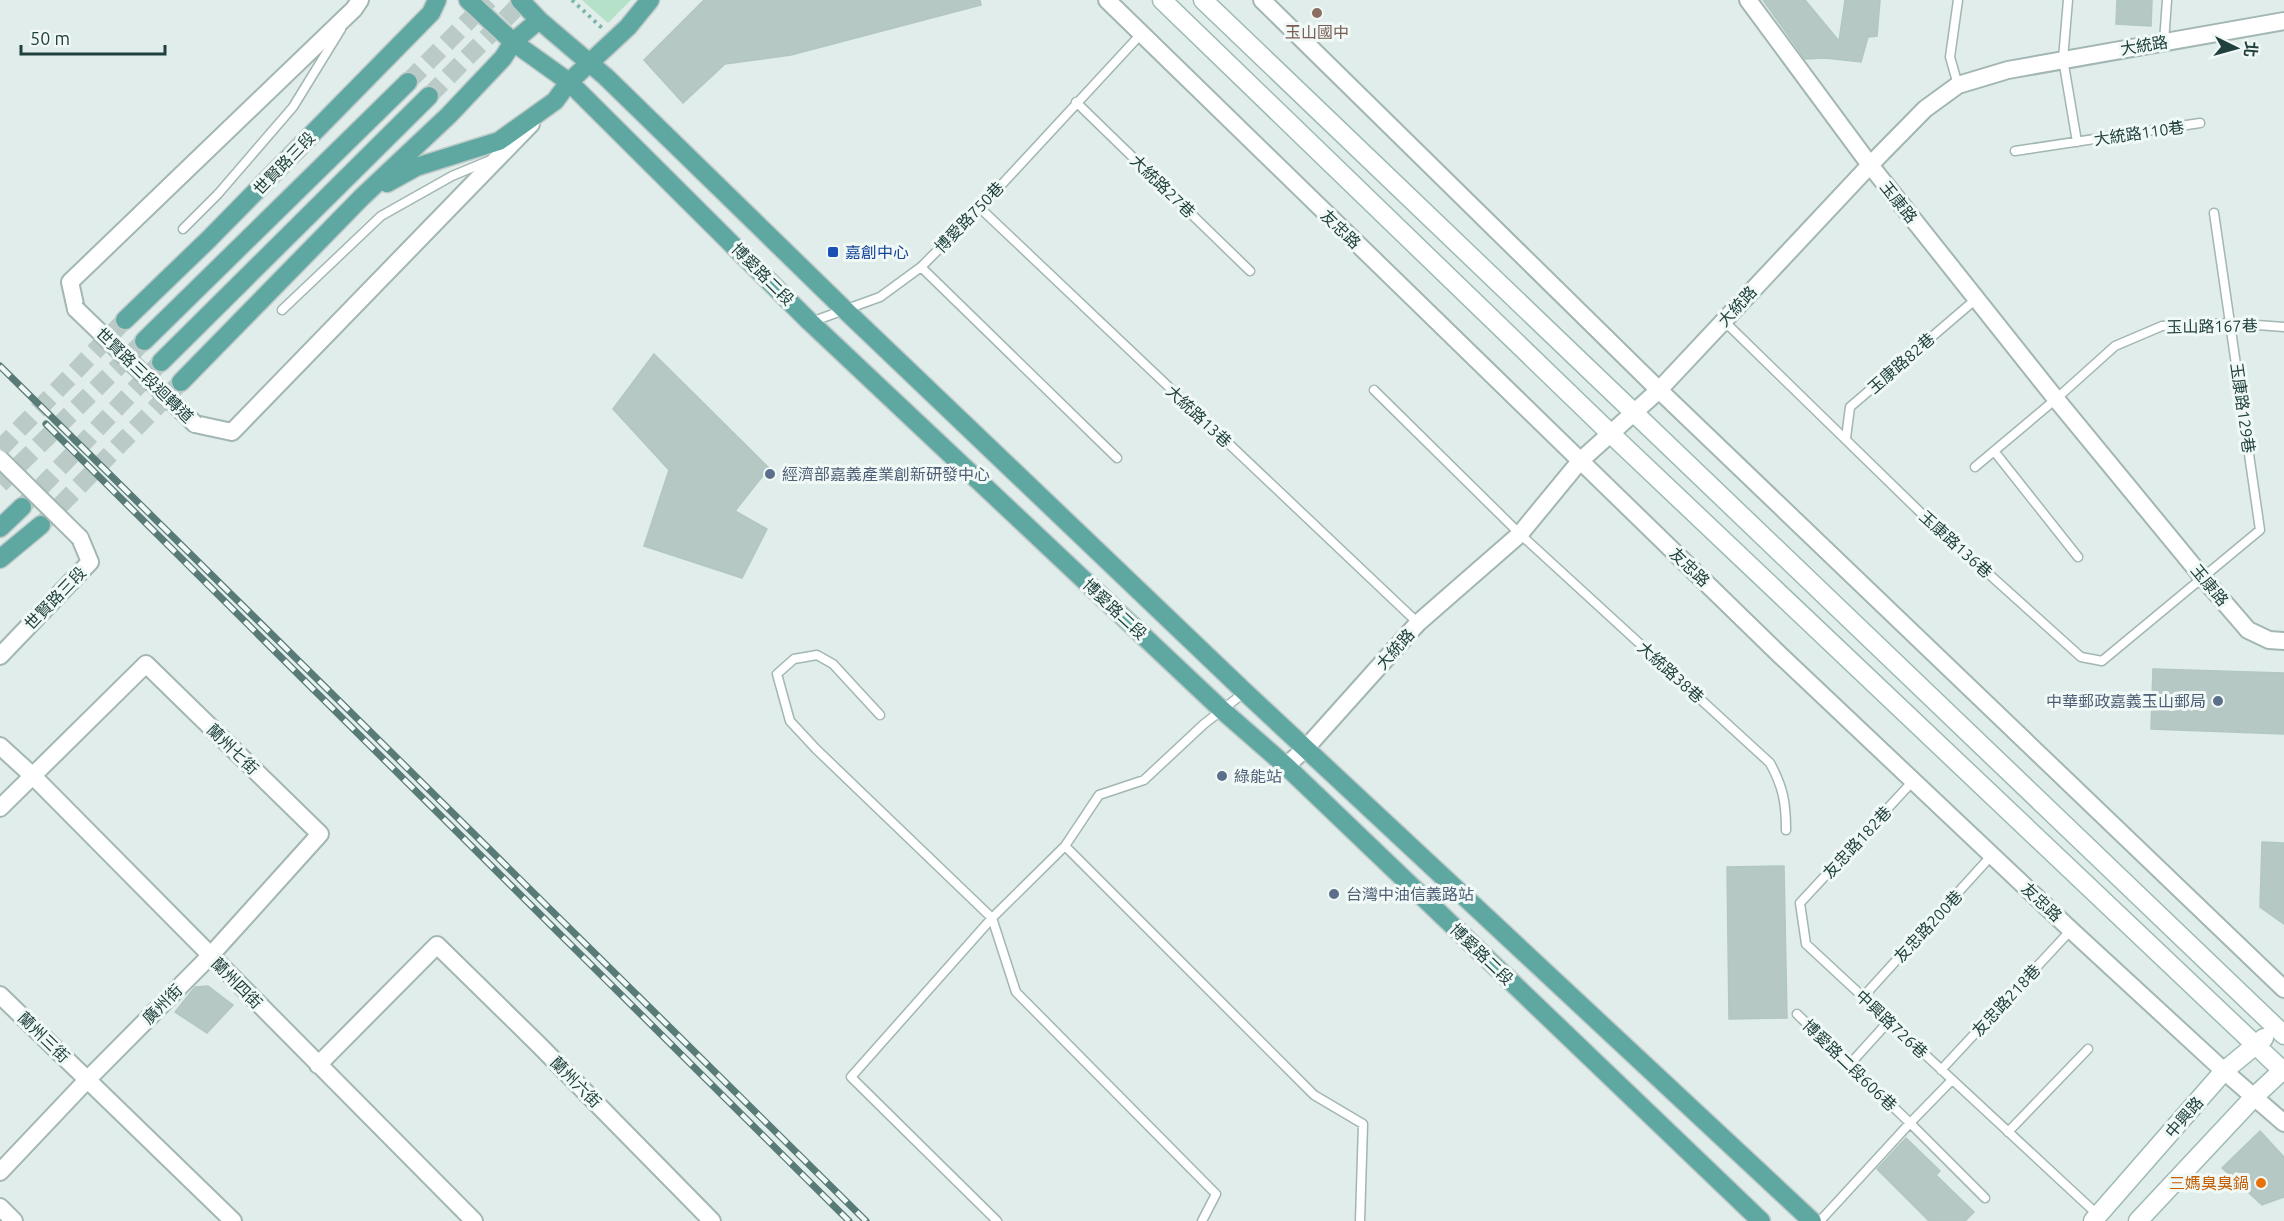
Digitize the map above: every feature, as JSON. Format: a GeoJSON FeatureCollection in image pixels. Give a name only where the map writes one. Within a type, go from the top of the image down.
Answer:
{"type":"FeatureCollection","features":[{"type":"Feature","properties":{"kind":"main road","name":"世賢路三段"},"geometry":{"type":"LineString","coordinates":[[125,320],[209,239],[431,13],[437,0]]}},
{"type":"Feature","properties":{"kind":"main road","name":"博愛路二段"},"geometry":{"type":"LineString","coordinates":[[468,0],[513,42],[569,82],[810,322],[1222,710],[1286,766],[1761,1221]]}},
{"type":"Feature","properties":{"kind":"main road","name":"博愛路二段"},"geometry":{"type":"LineString","coordinates":[[520,0],[538,20],[590,62],[845,310],[1245,692],[1812,1221]]}},
{"type":"Feature","properties":{"kind":"main road"},"geometry":{"type":"LineString","coordinates":[[362,197],[416,167],[499,141],[550,105],[569,82],[628,27],[650,1]]}},
{"type":"Feature","properties":{"kind":"main road"},"geometry":{"type":"LineString","coordinates":[[181,382],[362,197],[449,115],[503,58],[513,42],[538,20]]}},
{"type":"Feature","properties":{"kind":"main road","name":"世賢路三段"},"geometry":{"type":"LineString","coordinates":[[144,341],[408,81]]}},
{"type":"Feature","properties":{"kind":"main road"},"geometry":{"type":"LineString","coordinates":[[161,362],[429,96]]}},
{"type":"Feature","properties":{"kind":"main road"},"geometry":{"type":"LineString","coordinates":[[0,528],[22,507]]}},
{"type":"Feature","properties":{"kind":"main road"},"geometry":{"type":"LineString","coordinates":[[0,559],[41,525]]}},
{"type":"Feature","properties":{"kind":"street","name":"友忠路"},"geometry":{"type":"LineString","coordinates":[[1107,0],[1580,461],[1913,781],[2071,930],[2284,1123]]}},
{"type":"Feature","properties":{"kind":"street"},"geometry":{"type":"LineString","coordinates":[[1162,0],[1611,434],[2283,1071],[2255,1096],[2138,1221]]}},
{"type":"Feature","properties":{"kind":"street"},"geometry":{"type":"LineString","coordinates":[[1203,0],[1634,414],[2282,1028]]}},
{"type":"Feature","properties":{"kind":"street"},"geometry":{"type":"LineString","coordinates":[[1263,0],[1659,390],[2284,989]]}},
{"type":"Feature","properties":{"kind":"street","name":"玉康路"},"geometry":{"type":"LineString","coordinates":[[1748,0],[1870,165],[2056,399],[2204,579],[2248,630],[2269,640],[2284,641]]}},
{"type":"Feature","properties":{"kind":"street","name":"世賢路三段迴轉道"},"geometry":{"type":"LineString","coordinates":[[357,4],[70,282],[76,309],[195,424],[232,432],[550,105]]}},
{"type":"Feature","properties":{"kind":"street","name":"大統路"},"geometry":{"type":"LineString","coordinates":[[1286,766],[1306,748],[1418,623],[1520,534],[1580,461],[1659,390],[1925,109],[1958,85],[2008,70],[2284,21]]}},
{"type":"Feature","properties":{"kind":"street","name":"世賢路三段"},"geometry":{"type":"LineString","coordinates":[[0,459],[80,538],[90,562],[0,656]]}},
{"type":"Feature","properties":{"kind":"street","name":"蘭州七街"},"geometry":{"type":"LineString","coordinates":[[33,776],[146,664],[320,834]]}},
{"type":"Feature","properties":{"kind":"street","name":"蘭州四街"},"geometry":{"type":"LineString","coordinates":[[0,746],[33,776],[474,1221]]}},
{"type":"Feature","properties":{"kind":"street"},"geometry":{"type":"LineString","coordinates":[[0,808],[33,776]]}},
{"type":"Feature","properties":{"kind":"street","name":"廣州街"},"geometry":{"type":"LineString","coordinates":[[0,1172],[87,1079],[210,956],[320,834]]}},
{"type":"Feature","properties":{"kind":"street","name":"蘭州六街"},"geometry":{"type":"LineString","coordinates":[[318,1065],[437,945],[712,1221]]}},
{"type":"Feature","properties":{"kind":"street","name":"蘭州三街"},"geometry":{"type":"LineString","coordinates":[[0,995],[233,1221]]}},
{"type":"Feature","properties":{"kind":"street","name":"中興路"},"geometry":{"type":"LineString","coordinates":[[2096,1218],[2224,1071],[2256,1045],[2282,1028]]}},
{"type":"Feature","properties":{"kind":"street"},"geometry":{"type":"LineString","coordinates":[[0,1207],[14,1221]]}},
{"type":"Feature","properties":{"kind":"lane"},"geometry":{"type":"LineString","coordinates":[[1958,0],[1950,57],[1958,85]]}},
{"type":"Feature","properties":{"kind":"lane","name":"大統路110巷"},"geometry":{"type":"LineString","coordinates":[[2068,0],[2063,59],[2077,142]]}},
{"type":"Feature","properties":{"kind":"lane"},"geometry":{"type":"LineString","coordinates":[[2164,42],[2167,0]]}},
{"type":"Feature","properties":{"kind":"lane","name":"世賢路三段"},"geometry":{"type":"LineString","coordinates":[[183,229],[218,194],[292,107],[357,4]]}},
{"type":"Feature","properties":{"kind":"lane","name":"博愛路750巷"},"geometry":{"type":"LineString","coordinates":[[810,322],[880,297],[921,267],[980,208],[1140,34]]}},
{"type":"Feature","properties":{"kind":"lane","name":"大統路27巷"},"geometry":{"type":"LineString","coordinates":[[1076,102],[1250,271]]}},
{"type":"Feature","properties":{"kind":"lane","name":"大統路110巷"},"geometry":{"type":"LineString","coordinates":[[2015,151],[2200,123]]}},
{"type":"Feature","properties":{"kind":"lane"},"geometry":{"type":"LineString","coordinates":[[282,310],[381,216],[452,176],[499,158]]}},
{"type":"Feature","properties":{"kind":"lane","name":"大統路13巷"},"geometry":{"type":"LineString","coordinates":[[980,208],[1418,623]]}},
{"type":"Feature","properties":{"kind":"lane","name":"玉康路129巷"},"geometry":{"type":"LineString","coordinates":[[2204,579],[2260,530],[2214,213]]}},
{"type":"Feature","properties":{"kind":"lane"},"geometry":{"type":"LineString","coordinates":[[921,267],[1117,458]]}},
{"type":"Feature","properties":{"kind":"lane","name":"玉康路82巷"},"geometry":{"type":"LineString","coordinates":[[1846,438],[1850,407],[1976,299]]}},
{"type":"Feature","properties":{"kind":"lane","name":"玉康路136巷"},"geometry":{"type":"LineString","coordinates":[[1724,321],[1921,513],[2081,657],[2102,661],[2204,579]]}},
{"type":"Feature","properties":{"kind":"lane","name":"玉山路167巷"},"geometry":{"type":"LineString","coordinates":[[2056,399],[2115,346],[2162,326],[2231,323],[2284,327]]}},
{"type":"Feature","properties":{"kind":"lane"},"geometry":{"type":"LineString","coordinates":[[1374,390],[1520,534]]}},
{"type":"Feature","properties":{"kind":"lane"},"geometry":{"type":"LineString","coordinates":[[1975,467],[2056,399]]}},
{"type":"Feature","properties":{"kind":"lane"},"geometry":{"type":"LineString","coordinates":[[1994,451],[2078,557]]}},
{"type":"Feature","properties":{"kind":"lane","name":"大統路38巷"},"geometry":{"type":"LineString","coordinates":[[1520,534],[1770,763],[1781,784],[1786,805],[1786,830]]}},
{"type":"Feature","properties":{"kind":"lane"},"geometry":{"type":"LineString","coordinates":[[880,715],[833,664],[817,655],[794,659],[777,674],[790,721],[816,749],[992,918],[1016,992],[1216,1194],[1203,1221]]}},
{"type":"Feature","properties":{"kind":"lane"},"geometry":{"type":"LineString","coordinates":[[997,1221],[851,1077],[992,918],[1065,846],[1099,795],[1143,780],[1245,692]]}},
{"type":"Feature","properties":{"kind":"lane","name":"友忠路182巷"},"geometry":{"type":"LineString","coordinates":[[1800,903],[1913,781]]}},
{"type":"Feature","properties":{"kind":"lane"},"geometry":{"type":"LineString","coordinates":[[1065,846],[1314,1095],[1363,1124],[1360,1221]]}},
{"type":"Feature","properties":{"kind":"lane","name":"友忠路200巷"},"geometry":{"type":"LineString","coordinates":[[1863,997],[1992,855]]}},
{"type":"Feature","properties":{"kind":"lane","name":"中興路726巷"},"geometry":{"type":"LineString","coordinates":[[1800,903],[1806,944],[2008,1132],[2096,1218]]}},
{"type":"Feature","properties":{"kind":"lane","name":"友忠路218巷"},"geometry":{"type":"LineString","coordinates":[[1941,1070],[2071,930]]}},
{"type":"Feature","properties":{"kind":"lane","name":"博愛路二段606巷"},"geometry":{"type":"LineString","coordinates":[[1797,1014],[1910,1123],[1820,1221]]}},
{"type":"Feature","properties":{"kind":"lane"},"geometry":{"type":"LineString","coordinates":[[1850,1064],[1889,1021]]}},
{"type":"Feature","properties":{"kind":"lane"},"geometry":{"type":"LineString","coordinates":[[2008,1132],[2088,1049]]}},
{"type":"Feature","properties":{"kind":"lane"},"geometry":{"type":"LineString","coordinates":[[1952,1080],[1910,1123],[1985,1198]]}},
{"type":"Feature","properties":{"kind":"path"},"geometry":{"type":"LineString","coordinates":[[572,0],[602,28],[611,23]]}},
{"type":"Feature","properties":{"kind":"green space"},"geometry":{"type":"Polygon","coordinates":[[[582,0],[631,0],[608,23],[582,0]]]}},
{"type":"Feature","properties":{"kind":"building"},"geometry":{"type":"Polygon","coordinates":[[[704,0],[980,0],[981,5],[791,55],[725,64],[683,103],[644,60],[704,0]]]}},
{"type":"Feature","properties":{"kind":"building"},"geometry":{"type":"Polygon","coordinates":[[[1763,0],[1805,0],[1839,41],[1845,0],[1880,0],[1877,36],[1868,37],[1861,62],[1825,58],[1805,59],[1763,0]]]}},
{"type":"Feature","properties":{"kind":"building"},"geometry":{"type":"Polygon","coordinates":[[[2117,0],[2152,0],[2151,26],[2116,24],[2117,0]]]}},
{"type":"Feature","properties":{"kind":"building"},"geometry":{"type":"Polygon","coordinates":[[[654,354],[769,468],[735,511],[767,529],[742,578],[644,546],[669,470],[613,409],[654,354]]]}},
{"type":"Feature","properties":{"kind":"building","name":"中華郵政嘉義玉山郵局"},"geometry":{"type":"Polygon","coordinates":[[[2153,669],[2284,673],[2284,734],[2151,729],[2153,669]]]}},
{"type":"Feature","properties":{"kind":"building"},"geometry":{"type":"Polygon","coordinates":[[[2262,842],[2284,843],[2284,924],[2260,907],[2262,842]]]}},
{"type":"Feature","properties":{"kind":"building"},"geometry":{"type":"Polygon","coordinates":[[[1784,866],[1787,1018],[1729,1019],[1727,867],[1784,866]]]}},
{"type":"Feature","properties":{"kind":"building"},"geometry":{"type":"Polygon","coordinates":[[[208,986],[233,1005],[207,1033],[175,1012],[195,987],[208,986]]]}},
{"type":"Feature","properties":{"kind":"building","name":"三媽臭臭鍋"},"geometry":{"type":"Polygon","coordinates":[[[2260,1131],[2284,1157],[2284,1197],[2262,1205],[2222,1168],[2260,1131]]]}},
{"type":"Feature","properties":{"kind":"building"},"geometry":{"type":"Polygon","coordinates":[[[1906,1138],[1940,1171],[1936,1175],[1974,1212],[1965,1221],[1929,1221],[1877,1169],[1906,1138]]]}},
{"type":"Feature","properties":{"kind":"tunnel"},"geometry":{"type":"LineString","coordinates":[[408,82],[489,0]]}},
{"type":"Feature","properties":{"kind":"tunnel"},"geometry":{"type":"LineString","coordinates":[[429,96],[524,0]]}},
{"type":"Feature","properties":{"kind":"tunnel"},"geometry":{"type":"LineString","coordinates":[[0,449],[125,320]]}},
{"type":"Feature","properties":{"kind":"tunnel"},"geometry":{"type":"LineString","coordinates":[[0,484],[144,341]]}},
{"type":"Feature","properties":{"kind":"tunnel"},"geometry":{"type":"LineString","coordinates":[[22,507],[161,362]]}},
{"type":"Feature","properties":{"kind":"tunnel"},"geometry":{"type":"LineString","coordinates":[[41,525],[181,382]]}},
{"type":"Feature","properties":{"kind":"railway"},"geometry":{"type":"LineString","coordinates":[[0,366],[866,1221]]}},
{"type":"Feature","properties":{"kind":"railway"},"geometry":{"type":"LineString","coordinates":[[46,424],[849,1221]]}},
{"type":"Feature","properties":{"kind":"place","name":"玉山國中"},"geometry":{"type":"Point","coordinates":[1317,13]}},
{"type":"Feature","properties":{"kind":"place","name":"嘉創中心"},"geometry":{"type":"Point","coordinates":[833,252]}},
{"type":"Feature","properties":{"kind":"place","name":"經濟部嘉義產業創新研發中心"},"geometry":{"type":"Point","coordinates":[770,474]}},
{"type":"Feature","properties":{"kind":"place","name":"中華郵政嘉義玉山郵局"},"geometry":{"type":"Point","coordinates":[2218,701]}},
{"type":"Feature","properties":{"kind":"place","name":"綠能站"},"geometry":{"type":"Point","coordinates":[1222,776]}},
{"type":"Feature","properties":{"kind":"place","name":"台灣中油信義路站"},"geometry":{"type":"Point","coordinates":[1334,894]}},
{"type":"Feature","properties":{"kind":"place","name":"三媽臭臭鍋"},"geometry":{"type":"Point","coordinates":[2261,1183]}}]}
